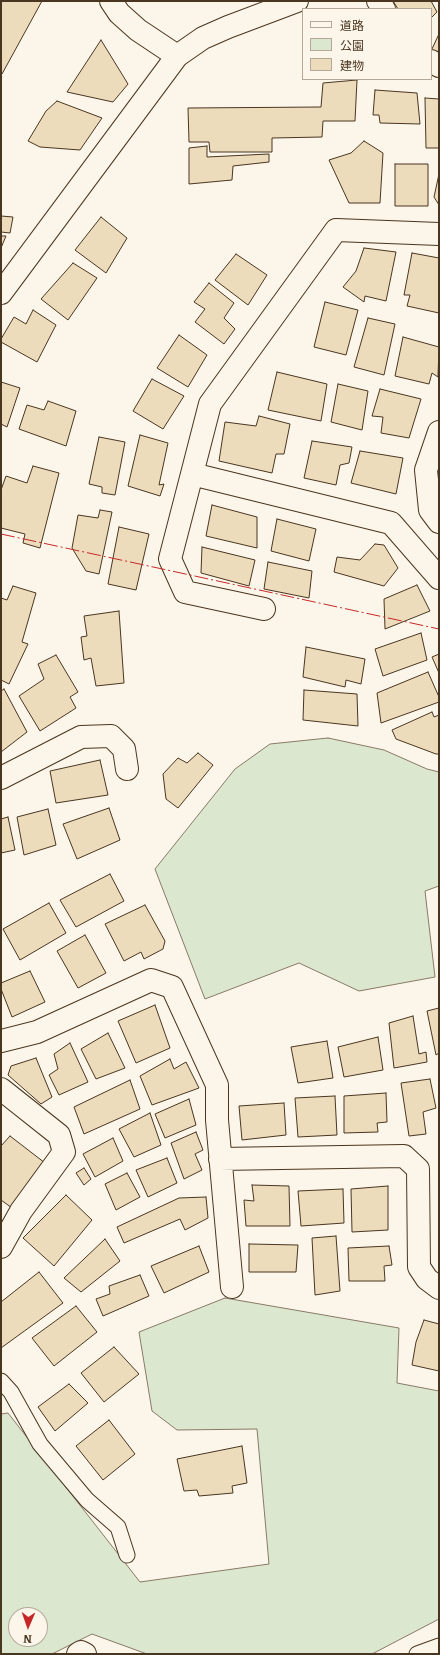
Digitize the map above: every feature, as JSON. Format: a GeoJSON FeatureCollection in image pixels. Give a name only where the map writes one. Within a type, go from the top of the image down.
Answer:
{"type":"FeatureCollection","features":[{"type":"Feature","properties":{"kind":"street"},"geometry":{"type":"LineString","coordinates":[[111,1],[119,13],[138,30],[177,56]]}},
{"type":"Feature","properties":{"kind":"street"},"geometry":{"type":"LineString","coordinates":[[1,294],[177,56],[202,38],[228,26],[297,1]]}},
{"type":"Feature","properties":{"kind":"street"},"geometry":{"type":"LineString","coordinates":[[264,609],[186,592],[170,559],[210,404],[336,230],[439,234]]}},
{"type":"Feature","properties":{"kind":"street"},"geometry":{"type":"LineString","coordinates":[[439,432],[426,470],[430,510],[439,522]]}},
{"type":"Feature","properties":{"kind":"street"},"geometry":{"type":"LineString","coordinates":[[192,474],[391,523],[439,578]]}},
{"type":"Feature","properties":{"kind":"street"},"geometry":{"type":"LineString","coordinates":[[1,778],[81,737],[111,736],[124,749],[127,769]]}},
{"type":"Feature","properties":{"kind":"street"},"geometry":{"type":"LineString","coordinates":[[1,1041],[37,1032],[151,980],[172,987],[217,1086],[217,1120],[232,1287]]}},
{"type":"Feature","properties":{"kind":"street"},"geometry":{"type":"LineString","coordinates":[[1,1089],[58,1135],[64,1152],[21,1211],[1,1247]]}},
{"type":"Feature","properties":{"kind":"street"},"geometry":{"type":"LineString","coordinates":[[220,1159],[404,1156],[418,1169],[419,1267],[427,1279],[439,1288]]}},
{"type":"Feature","properties":{"kind":"street"},"geometry":{"type":"LineString","coordinates":[[78,1654],[81,1652],[85,1654]]}},
{"type":"Feature","properties":{"kind":"lane"},"geometry":{"type":"LineString","coordinates":[[1,1381],[10,1392],[40,1444],[87,1500],[118,1527],[127,1555]]}},
{"type":"Feature","properties":{"kind":"lane"},"geometry":{"type":"LineString","coordinates":[[417,1654],[439,1646]]}},
{"type":"Feature","properties":{"kind":"green space"},"geometry":{"type":"Polygon","coordinates":[[[328,738],[384,750],[427,769],[439,772],[439,886],[425,891],[435,977],[359,991],[299,963],[205,999],[155,869],[235,769],[270,744],[328,738]]]}},
{"type":"Feature","properties":{"kind":"green space"},"geometry":{"type":"Polygon","coordinates":[[[225,1298],[399,1328],[397,1383],[439,1391],[439,1619],[372,1654],[147,1654],[92,1634],[52,1654],[1,1654],[1,1414],[8,1413],[140,1582],[269,1564],[257,1429],[177,1430],[152,1411],[139,1332],[225,1298]]]}},
{"type":"Feature","properties":{"kind":"building"},"geometry":{"type":"Polygon","coordinates":[[[1,1],[42,1],[2,74],[1,74],[1,1]]]}},
{"type":"Feature","properties":{"kind":"building"},"geometry":{"type":"Polygon","coordinates":[[[393,1],[431,1],[437,12],[432,17],[432,8],[397,8],[393,1]]]}},
{"type":"Feature","properties":{"kind":"building"},"geometry":{"type":"Polygon","coordinates":[[[439,34],[439,56],[432,52],[439,34]]]}},
{"type":"Feature","properties":{"kind":"building"},"geometry":{"type":"Polygon","coordinates":[[[101,40],[128,84],[113,102],[67,92],[101,40]]]}},
{"type":"Feature","properties":{"kind":"building"},"geometry":{"type":"Polygon","coordinates":[[[357,80],[355,121],[323,121],[322,137],[272,138],[272,152],[210,152],[209,142],[189,142],[188,108],[321,107],[323,83],[357,80]]]}},
{"type":"Feature","properties":{"kind":"building"},"geometry":{"type":"Polygon","coordinates":[[[375,90],[417,93],[420,124],[380,123],[379,115],[373,115],[375,90]]]}},
{"type":"Feature","properties":{"kind":"building"},"geometry":{"type":"Polygon","coordinates":[[[425,98],[439,99],[439,148],[426,148],[425,98]]]}},
{"type":"Feature","properties":{"kind":"building"},"geometry":{"type":"Polygon","coordinates":[[[57,101],[102,118],[80,150],[40,147],[28,141],[46,111],[57,101]]]}},
{"type":"Feature","properties":{"kind":"building"},"geometry":{"type":"Polygon","coordinates":[[[364,141],[383,153],[380,203],[349,203],[329,160],[351,153],[364,141]]]}},
{"type":"Feature","properties":{"kind":"building"},"geometry":{"type":"Polygon","coordinates":[[[207,146],[207,157],[269,154],[269,162],[233,166],[232,180],[189,184],[189,148],[207,146]]]}},
{"type":"Feature","properties":{"kind":"building"},"geometry":{"type":"Polygon","coordinates":[[[395,164],[428,164],[428,206],[395,206],[395,164]]]}},
{"type":"Feature","properties":{"kind":"building"},"geometry":{"type":"Polygon","coordinates":[[[439,174],[439,205],[434,197],[439,174]]]}},
{"type":"Feature","properties":{"kind":"building"},"geometry":{"type":"Polygon","coordinates":[[[1,216],[13,217],[10,233],[1,232],[1,216]]]}},
{"type":"Feature","properties":{"kind":"building"},"geometry":{"type":"Polygon","coordinates":[[[101,217],[127,238],[106,273],[75,250],[101,217]]]}},
{"type":"Feature","properties":{"kind":"building"},"geometry":{"type":"Polygon","coordinates":[[[1,236],[6,236],[1,248],[1,236]]]}},
{"type":"Feature","properties":{"kind":"building"},"geometry":{"type":"Polygon","coordinates":[[[364,248],[396,252],[386,301],[365,296],[364,302],[343,287],[356,271],[364,248]]]}},
{"type":"Feature","properties":{"kind":"building"},"geometry":{"type":"Polygon","coordinates":[[[412,253],[439,258],[439,313],[407,306],[410,295],[404,295],[412,253]]]}},
{"type":"Feature","properties":{"kind":"building"},"geometry":{"type":"Polygon","coordinates":[[[236,254],[267,275],[248,305],[215,280],[236,254]]]}},
{"type":"Feature","properties":{"kind":"building"},"geometry":{"type":"Polygon","coordinates":[[[73,263],[97,278],[68,320],[41,299],[73,263]]]}},
{"type":"Feature","properties":{"kind":"building"},"geometry":{"type":"Polygon","coordinates":[[[209,283],[234,303],[224,318],[235,329],[224,344],[195,322],[205,309],[194,302],[209,283]]]}},
{"type":"Feature","properties":{"kind":"building"},"geometry":{"type":"Polygon","coordinates":[[[325,302],[358,310],[346,355],[314,347],[325,302]]]}},
{"type":"Feature","properties":{"kind":"building"},"geometry":{"type":"Polygon","coordinates":[[[33,310],[56,325],[37,362],[1,342],[1,339],[14,317],[26,324],[33,310]]]}},
{"type":"Feature","properties":{"kind":"building"},"geometry":{"type":"Polygon","coordinates":[[[368,318],[395,324],[384,375],[354,367],[368,318]]]}},
{"type":"Feature","properties":{"kind":"building"},"geometry":{"type":"Polygon","coordinates":[[[179,335],[207,355],[188,387],[157,368],[179,335]]]}},
{"type":"Feature","properties":{"kind":"building"},"geometry":{"type":"Polygon","coordinates":[[[403,337],[439,347],[438,377],[432,373],[429,384],[395,376],[403,337]]]}},
{"type":"Feature","properties":{"kind":"building"},"geometry":{"type":"Polygon","coordinates":[[[277,372],[327,384],[321,421],[268,410],[277,372]]]}},
{"type":"Feature","properties":{"kind":"building"},"geometry":{"type":"Polygon","coordinates":[[[152,379],[184,396],[163,429],[133,411],[152,379]]]}},
{"type":"Feature","properties":{"kind":"building"},"geometry":{"type":"Polygon","coordinates":[[[1,382],[20,388],[7,427],[1,424],[1,382]]]}},
{"type":"Feature","properties":{"kind":"building"},"geometry":{"type":"Polygon","coordinates":[[[338,384],[368,391],[362,430],[331,422],[338,384]]]}},
{"type":"Feature","properties":{"kind":"building"},"geometry":{"type":"Polygon","coordinates":[[[380,389],[421,399],[409,438],[381,433],[383,417],[372,416],[380,389]]]}},
{"type":"Feature","properties":{"kind":"building"},"geometry":{"type":"Polygon","coordinates":[[[48,401],[76,411],[66,446],[19,429],[27,405],[44,410],[48,401]]]}},
{"type":"Feature","properties":{"kind":"building"},"geometry":{"type":"Polygon","coordinates":[[[259,416],[290,424],[284,454],[276,454],[272,473],[219,461],[225,422],[256,426],[259,416]]]}},
{"type":"Feature","properties":{"kind":"building"},"geometry":{"type":"Polygon","coordinates":[[[140,435],[168,443],[159,485],[164,484],[160,496],[128,486],[140,435]]]}},
{"type":"Feature","properties":{"kind":"building"},"geometry":{"type":"Polygon","coordinates":[[[99,437],[125,442],[115,495],[102,493],[102,487],[89,484],[99,437]]]}},
{"type":"Feature","properties":{"kind":"building"},"geometry":{"type":"Polygon","coordinates":[[[312,441],[352,447],[349,463],[340,465],[336,485],[304,478],[312,441]]]}},
{"type":"Feature","properties":{"kind":"building"},"geometry":{"type":"Polygon","coordinates":[[[360,451],[403,458],[396,494],[351,483],[360,451]]]}},
{"type":"Feature","properties":{"kind":"building"},"geometry":{"type":"Polygon","coordinates":[[[33,466],[59,473],[40,548],[23,543],[25,534],[1,528],[1,490],[6,476],[27,483],[33,466]]]}},
{"type":"Feature","properties":{"kind":"building"},"geometry":{"type":"Polygon","coordinates":[[[212,505],[257,517],[257,548],[206,536],[212,505]]]}},
{"type":"Feature","properties":{"kind":"building"},"geometry":{"type":"Polygon","coordinates":[[[100,510],[112,512],[99,574],[86,571],[72,548],[78,515],[98,518],[100,510]]]}},
{"type":"Feature","properties":{"kind":"building"},"geometry":{"type":"Polygon","coordinates":[[[277,519],[316,529],[309,561],[271,551],[277,519]]]}},
{"type":"Feature","properties":{"kind":"building"},"geometry":{"type":"Polygon","coordinates":[[[119,527],[149,534],[136,590],[108,584],[119,527]]]}},
{"type":"Feature","properties":{"kind":"building"},"geometry":{"type":"Polygon","coordinates":[[[375,544],[384,545],[398,568],[384,586],[334,572],[337,557],[360,560],[375,544]]]}},
{"type":"Feature","properties":{"kind":"building"},"geometry":{"type":"Polygon","coordinates":[[[202,547],[255,560],[249,586],[201,573],[202,547]]]}},
{"type":"Feature","properties":{"kind":"building"},"geometry":{"type":"Polygon","coordinates":[[[268,562],[312,571],[309,598],[264,589],[268,562]]]}},
{"type":"Feature","properties":{"kind":"building"},"geometry":{"type":"Polygon","coordinates":[[[417,585],[430,611],[385,629],[384,599],[417,585]]]}},
{"type":"Feature","properties":{"kind":"building"},"geometry":{"type":"Polygon","coordinates":[[[13,586],[36,593],[22,642],[28,644],[9,684],[1,680],[1,598],[7,600],[13,586]]]}},
{"type":"Feature","properties":{"kind":"building"},"geometry":{"type":"Polygon","coordinates":[[[119,611],[124,683],[96,686],[91,658],[84,660],[81,637],[87,636],[84,616],[119,611]]]}},
{"type":"Feature","properties":{"kind":"building"},"geometry":{"type":"Polygon","coordinates":[[[421,633],[427,660],[383,676],[375,649],[421,633]]]}},
{"type":"Feature","properties":{"kind":"building"},"geometry":{"type":"Polygon","coordinates":[[[306,647],[365,659],[361,684],[346,680],[345,687],[303,677],[306,647]]]}},
{"type":"Feature","properties":{"kind":"building"},"geometry":{"type":"Polygon","coordinates":[[[439,654],[439,673],[432,657],[439,654]]]}},
{"type":"Feature","properties":{"kind":"building"},"geometry":{"type":"Polygon","coordinates":[[[56,655],[78,692],[70,697],[76,708],[40,731],[19,696],[44,679],[38,664],[56,655]]]}},
{"type":"Feature","properties":{"kind":"building"},"geometry":{"type":"Polygon","coordinates":[[[428,672],[439,697],[439,702],[381,723],[377,693],[428,672]]]}},
{"type":"Feature","properties":{"kind":"building"},"geometry":{"type":"Polygon","coordinates":[[[4,689],[27,732],[1,752],[1,691],[4,689]]]}},
{"type":"Feature","properties":{"kind":"building"},"geometry":{"type":"Polygon","coordinates":[[[304,690],[357,694],[358,726],[303,720],[304,690]]]}},
{"type":"Feature","properties":{"kind":"building"},"geometry":{"type":"Polygon","coordinates":[[[432,712],[434,717],[439,715],[439,754],[396,739],[392,730],[432,712]]]}},
{"type":"Feature","properties":{"kind":"building"},"geometry":{"type":"Polygon","coordinates":[[[198,753],[213,765],[178,808],[166,799],[163,774],[178,758],[187,763],[198,753]]]}},
{"type":"Feature","properties":{"kind":"building"},"geometry":{"type":"Polygon","coordinates":[[[100,760],[108,795],[56,803],[50,771],[100,760]]]}},
{"type":"Feature","properties":{"kind":"building"},"geometry":{"type":"Polygon","coordinates":[[[109,808],[120,840],[77,859],[63,824],[109,808]]]}},
{"type":"Feature","properties":{"kind":"building"},"geometry":{"type":"Polygon","coordinates":[[[48,809],[56,845],[24,855],[17,817],[48,809]]]}},
{"type":"Feature","properties":{"kind":"building"},"geometry":{"type":"Polygon","coordinates":[[[8,817],[15,850],[1,853],[1,819],[8,817]]]}},
{"type":"Feature","properties":{"kind":"building"},"geometry":{"type":"Polygon","coordinates":[[[110,874],[124,901],[76,927],[60,900],[110,874]]]}},
{"type":"Feature","properties":{"kind":"building"},"geometry":{"type":"Polygon","coordinates":[[[49,903],[66,933],[20,960],[3,929],[49,903]]]}},
{"type":"Feature","properties":{"kind":"building"},"geometry":{"type":"Polygon","coordinates":[[[145,905],[165,941],[163,949],[144,959],[141,952],[124,961],[105,924],[145,905]]]}},
{"type":"Feature","properties":{"kind":"building"},"geometry":{"type":"Polygon","coordinates":[[[85,935],[106,973],[78,988],[57,951],[85,935]]]}},
{"type":"Feature","properties":{"kind":"building"},"geometry":{"type":"Polygon","coordinates":[[[30,971],[45,1002],[12,1017],[1,989],[1,983],[30,971]]]}},
{"type":"Feature","properties":{"kind":"building"},"geometry":{"type":"Polygon","coordinates":[[[155,1005],[170,1048],[136,1063],[118,1021],[155,1005]]]}},
{"type":"Feature","properties":{"kind":"building"},"geometry":{"type":"Polygon","coordinates":[[[439,1008],[439,1053],[436,1055],[427,1011],[439,1008]]]}},
{"type":"Feature","properties":{"kind":"building"},"geometry":{"type":"Polygon","coordinates":[[[413,1016],[419,1054],[426,1052],[427,1062],[394,1068],[389,1023],[413,1016]]]}},
{"type":"Feature","properties":{"kind":"building"},"geometry":{"type":"Polygon","coordinates":[[[108,1033],[125,1068],[96,1079],[81,1049],[108,1033]]]}},
{"type":"Feature","properties":{"kind":"building"},"geometry":{"type":"Polygon","coordinates":[[[378,1037],[383,1070],[344,1077],[338,1047],[378,1037]]]}},
{"type":"Feature","properties":{"kind":"building"},"geometry":{"type":"Polygon","coordinates":[[[327,1041],[333,1078],[298,1083],[291,1047],[327,1041]]]}},
{"type":"Feature","properties":{"kind":"building"},"geometry":{"type":"Polygon","coordinates":[[[70,1043],[88,1082],[59,1095],[49,1075],[58,1069],[54,1054],[70,1043]]]}},
{"type":"Feature","properties":{"kind":"building"},"geometry":{"type":"Polygon","coordinates":[[[36,1058],[52,1097],[41,1104],[8,1075],[11,1066],[36,1058]]]}},
{"type":"Feature","properties":{"kind":"building"},"geometry":{"type":"Polygon","coordinates":[[[170,1059],[174,1069],[186,1062],[199,1088],[152,1105],[140,1076],[170,1059]]]}},
{"type":"Feature","properties":{"kind":"building"},"geometry":{"type":"Polygon","coordinates":[[[430,1079],[436,1108],[423,1112],[426,1134],[409,1136],[401,1083],[430,1079]]]}},
{"type":"Feature","properties":{"kind":"building"},"geometry":{"type":"Polygon","coordinates":[[[130,1080],[140,1109],[84,1134],[74,1107],[130,1080]]]}},
{"type":"Feature","properties":{"kind":"building"},"geometry":{"type":"Polygon","coordinates":[[[386,1093],[387,1122],[377,1123],[378,1132],[344,1133],[344,1096],[386,1093]]]}},
{"type":"Feature","properties":{"kind":"building"},"geometry":{"type":"Polygon","coordinates":[[[335,1096],[337,1135],[298,1137],[295,1098],[335,1096]]]}},
{"type":"Feature","properties":{"kind":"building"},"geometry":{"type":"Polygon","coordinates":[[[189,1099],[196,1125],[165,1138],[155,1114],[189,1099]]]}},
{"type":"Feature","properties":{"kind":"building"},"geometry":{"type":"Polygon","coordinates":[[[284,1103],[286,1135],[242,1140],[239,1106],[284,1103]]]}},
{"type":"Feature","properties":{"kind":"building"},"geometry":{"type":"Polygon","coordinates":[[[150,1113],[161,1145],[134,1157],[119,1129],[150,1113]]]}},
{"type":"Feature","properties":{"kind":"building"},"geometry":{"type":"Polygon","coordinates":[[[196,1132],[203,1150],[195,1154],[202,1170],[184,1179],[171,1143],[196,1132]]]}},
{"type":"Feature","properties":{"kind":"building"},"geometry":{"type":"Polygon","coordinates":[[[10,1136],[45,1163],[12,1208],[1,1200],[1,1146],[10,1136]]]}},
{"type":"Feature","properties":{"kind":"building"},"geometry":{"type":"Polygon","coordinates":[[[113,1138],[123,1161],[95,1177],[83,1154],[113,1138]]]}},
{"type":"Feature","properties":{"kind":"building"},"geometry":{"type":"Polygon","coordinates":[[[167,1158],[177,1183],[148,1197],[136,1170],[167,1158]]]}},
{"type":"Feature","properties":{"kind":"building"},"geometry":{"type":"Polygon","coordinates":[[[84,1168],[91,1179],[84,1185],[76,1173],[84,1168]]]}},
{"type":"Feature","properties":{"kind":"building"},"geometry":{"type":"Polygon","coordinates":[[[127,1173],[140,1197],[116,1210],[105,1184],[127,1173]]]}},
{"type":"Feature","properties":{"kind":"building"},"geometry":{"type":"Polygon","coordinates":[[[252,1185],[289,1186],[290,1226],[246,1226],[244,1200],[254,1201],[252,1185]]]}},
{"type":"Feature","properties":{"kind":"building"},"geometry":{"type":"Polygon","coordinates":[[[388,1186],[388,1230],[352,1232],[351,1189],[388,1186]]]}},
{"type":"Feature","properties":{"kind":"building"},"geometry":{"type":"Polygon","coordinates":[[[343,1189],[344,1223],[301,1226],[298,1191],[343,1189]]]}},
{"type":"Feature","properties":{"kind":"building"},"geometry":{"type":"Polygon","coordinates":[[[66,1195],[92,1220],[54,1266],[23,1238],[66,1195]]]}},
{"type":"Feature","properties":{"kind":"building"},"geometry":{"type":"Polygon","coordinates":[[[206,1197],[208,1218],[185,1230],[180,1219],[124,1243],[117,1227],[179,1198],[206,1197]]]}},
{"type":"Feature","properties":{"kind":"building"},"geometry":{"type":"Polygon","coordinates":[[[336,1236],[340,1291],[315,1295],[312,1238],[336,1236]]]}},
{"type":"Feature","properties":{"kind":"building"},"geometry":{"type":"Polygon","coordinates":[[[105,1239],[120,1261],[81,1292],[64,1278],[105,1239]]]}},
{"type":"Feature","properties":{"kind":"building"},"geometry":{"type":"Polygon","coordinates":[[[249,1244],[298,1245],[296,1272],[249,1272],[249,1244]]]}},
{"type":"Feature","properties":{"kind":"building"},"geometry":{"type":"Polygon","coordinates":[[[199,1246],[209,1272],[164,1293],[151,1266],[199,1246]]]}},
{"type":"Feature","properties":{"kind":"building"},"geometry":{"type":"Polygon","coordinates":[[[389,1246],[392,1265],[384,1266],[385,1281],[349,1281],[348,1248],[389,1246]]]}},
{"type":"Feature","properties":{"kind":"building"},"geometry":{"type":"Polygon","coordinates":[[[39,1272],[63,1303],[1,1348],[1,1302],[39,1272]]]}},
{"type":"Feature","properties":{"kind":"building"},"geometry":{"type":"Polygon","coordinates":[[[140,1275],[149,1296],[103,1316],[96,1299],[110,1294],[109,1286],[140,1275]]]}},
{"type":"Feature","properties":{"kind":"building"},"geometry":{"type":"Polygon","coordinates":[[[76,1306],[97,1332],[54,1366],[32,1338],[76,1306]]]}},
{"type":"Feature","properties":{"kind":"building"},"geometry":{"type":"Polygon","coordinates":[[[424,1320],[439,1324],[439,1371],[412,1365],[416,1342],[424,1320]]]}},
{"type":"Feature","properties":{"kind":"building"},"geometry":{"type":"Polygon","coordinates":[[[114,1347],[139,1374],[104,1402],[81,1373],[114,1347]]]}},
{"type":"Feature","properties":{"kind":"building"},"geometry":{"type":"Polygon","coordinates":[[[69,1384],[88,1403],[55,1431],[38,1407],[69,1384]]]}},
{"type":"Feature","properties":{"kind":"building"},"geometry":{"type":"Polygon","coordinates":[[[109,1420],[135,1454],[103,1480],[76,1446],[109,1420]]]}},
{"type":"Feature","properties":{"kind":"building"},"geometry":{"type":"Polygon","coordinates":[[[242,1446],[247,1483],[232,1486],[233,1493],[199,1496],[197,1490],[184,1491],[177,1459],[242,1446]]]}},
{"type":"Feature","properties":{"kind":"power"},"geometry":{"type":"LineString","coordinates":[[1,534],[439,629]]}}]}
